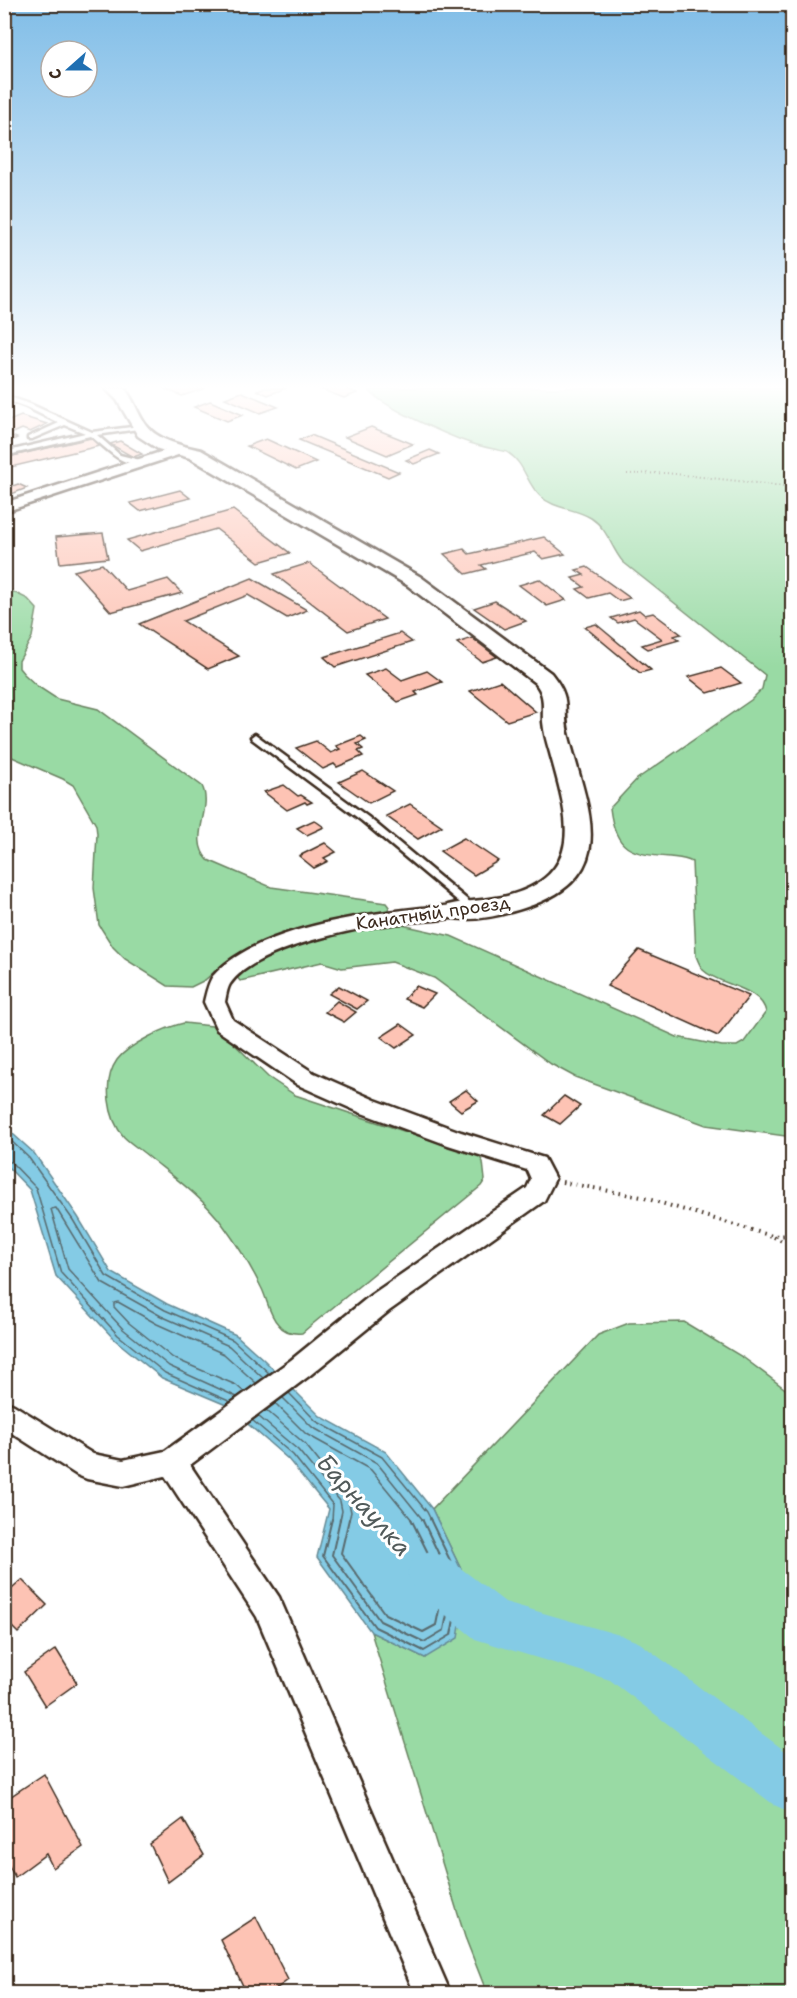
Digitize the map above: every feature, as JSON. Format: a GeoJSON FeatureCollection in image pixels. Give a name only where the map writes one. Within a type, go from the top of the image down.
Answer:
{"type":"FeatureCollection","features":[{"type":"Feature","properties":{"kind":"street"},"geometry":{"type":"LineString","coordinates":[[4,508],[82,481]]}},
{"type":"Feature","properties":{"kind":"street","name":"Канатный проезд"},"geometry":{"type":"LineString","coordinates":[[243,481],[414,581],[543,678],[555,699],[554,720],[578,824],[578,847],[572,865],[559,880],[538,894],[510,904],[379,919],[330,929],[269,949],[240,963],[221,978],[212,996],[214,1013],[225,1025],[306,1079],[367,1106],[456,1139],[536,1164],[543,1179]]}},
{"type":"Feature","properties":{"kind":"street"},"geometry":{"type":"LineString","coordinates":[[4,1413],[87,1466],[123,1473],[172,1462],[300,1368],[380,1303],[537,1194],[543,1179]]}},
{"type":"Feature","properties":{"kind":"street"},"geometry":{"type":"LineString","coordinates":[[172,1462],[268,1607],[433,1994]]}},
{"type":"Feature","properties":{"kind":"lane"},"geometry":{"type":"LineString","coordinates":[[255,737],[364,819],[465,910]]}},
{"type":"Feature","properties":{"kind":"path"},"geometry":{"type":"LineString","coordinates":[[740,481],[792,487]]}},
{"type":"Feature","properties":{"kind":"path"},"geometry":{"type":"LineString","coordinates":[[543,1179],[641,1197],[772,1236],[792,1246]]}},
{"type":"Feature","properties":{"kind":"path"},"geometry":{"type":"LineString","coordinates":[[772,1236],[792,1235]]}},
{"type":"Feature","properties":{"kind":"green space"},"geometry":{"type":"Polygon","coordinates":[[[529,481],[792,481],[792,1137],[706,1125],[575,1077],[551,1064],[434,978],[392,962],[342,968],[322,962],[240,981],[235,975],[251,964],[306,941],[393,923],[451,936],[677,1037],[722,1046],[737,1046],[744,1042],[766,1012],[756,997],[710,975],[699,963],[696,956],[692,862],[681,858],[635,852],[627,848],[616,833],[610,808],[637,779],[751,700],[762,689],[765,675],[623,562],[597,522],[585,515],[552,504],[540,496],[529,481]]]}},
{"type":"Feature","properties":{"kind":"green space"},"geometry":{"type":"Polygon","coordinates":[[[5,588],[28,599],[37,609],[32,637],[19,661],[19,668],[24,674],[57,699],[98,709],[202,786],[205,804],[200,842],[202,851],[208,860],[271,887],[386,903],[388,910],[280,938],[247,950],[225,962],[205,980],[191,987],[168,986],[125,959],[113,947],[99,925],[94,888],[96,825],[73,785],[5,754],[5,588]]]}},
{"type":"Feature","properties":{"kind":"green space"},"geometry":{"type":"Polygon","coordinates":[[[184,1023],[212,1026],[222,1032],[268,1077],[295,1095],[479,1156],[483,1162],[485,1180],[481,1186],[302,1333],[286,1331],[275,1320],[252,1271],[215,1215],[188,1189],[124,1137],[114,1120],[108,1089],[112,1069],[117,1060],[130,1048],[148,1037],[184,1023]]]}},
{"type":"Feature","properties":{"kind":"green space"},"geometry":{"type":"Polygon","coordinates":[[[684,1322],[744,1358],[792,1394],[792,1993],[487,1993],[465,1937],[371,1632],[425,1658],[467,1582],[432,1509],[598,1335],[629,1323],[684,1322]]]}},
{"type":"Feature","properties":{"kind":"water"},"geometry":{"type":"Polygon","coordinates":[[[4,1126],[34,1153],[78,1217],[111,1272],[167,1304],[236,1335],[320,1416],[386,1452],[432,1509],[467,1582],[458,1638],[425,1658],[371,1632],[317,1557],[329,1509],[288,1459],[226,1405],[162,1378],[114,1339],[56,1276],[30,1190],[5,1164],[4,1126]]]}},
{"type":"Feature","properties":{"kind":"building"},"geometry":{"type":"Polygon","coordinates":[[[18,484],[27,488],[4,497],[4,489],[18,484]]]}},
{"type":"Feature","properties":{"kind":"building"},"geometry":{"type":"Polygon","coordinates":[[[180,490],[190,498],[140,511],[130,503],[180,490]]]}},
{"type":"Feature","properties":{"kind":"building"},"geometry":{"type":"Polygon","coordinates":[[[233,510],[290,553],[259,562],[216,529],[140,551],[127,540],[233,510]]]}},
{"type":"Feature","properties":{"kind":"building"},"geometry":{"type":"Polygon","coordinates":[[[103,533],[108,558],[60,563],[56,537],[103,533]]]}},
{"type":"Feature","properties":{"kind":"building"},"geometry":{"type":"Polygon","coordinates":[[[544,537],[565,554],[543,559],[535,552],[481,565],[486,569],[466,574],[444,554],[464,549],[469,554],[544,537]]]}},
{"type":"Feature","properties":{"kind":"building"},"geometry":{"type":"Polygon","coordinates":[[[309,563],[385,619],[348,631],[274,574],[309,563]]]}},
{"type":"Feature","properties":{"kind":"building"},"geometry":{"type":"Polygon","coordinates":[[[102,564],[127,591],[168,579],[182,593],[111,612],[74,571],[102,564]]]}},
{"type":"Feature","properties":{"kind":"building"},"geometry":{"type":"Polygon","coordinates":[[[587,567],[630,598],[619,601],[608,593],[589,598],[577,589],[584,587],[572,578],[584,575],[576,570],[587,567]]]}},
{"type":"Feature","properties":{"kind":"building"},"geometry":{"type":"Polygon","coordinates":[[[252,578],[307,610],[287,618],[248,595],[183,621],[239,656],[208,669],[139,624],[252,578]]]}},
{"type":"Feature","properties":{"kind":"building"},"geometry":{"type":"Polygon","coordinates":[[[539,579],[566,600],[547,606],[519,585],[539,579]]]}},
{"type":"Feature","properties":{"kind":"building"},"geometry":{"type":"Polygon","coordinates":[[[495,601],[526,621],[504,629],[474,608],[495,601]]]}},
{"type":"Feature","properties":{"kind":"building"},"geometry":{"type":"Polygon","coordinates":[[[639,610],[645,615],[653,613],[681,634],[674,636],[679,640],[648,649],[642,645],[662,639],[634,618],[618,623],[611,618],[639,610]]]}},
{"type":"Feature","properties":{"kind":"building"},"geometry":{"type":"Polygon","coordinates":[[[596,624],[651,670],[640,673],[585,627],[596,624]]]}},
{"type":"Feature","properties":{"kind":"building"},"geometry":{"type":"Polygon","coordinates":[[[400,633],[412,642],[335,667],[324,657],[400,633]]]}},
{"type":"Feature","properties":{"kind":"building"},"geometry":{"type":"Polygon","coordinates":[[[472,638],[497,657],[482,662],[457,643],[472,638]]]}},
{"type":"Feature","properties":{"kind":"building"},"geometry":{"type":"Polygon","coordinates":[[[386,668],[402,680],[427,671],[442,682],[415,692],[418,695],[398,702],[365,675],[386,668]]]}},
{"type":"Feature","properties":{"kind":"building"},"geometry":{"type":"Polygon","coordinates":[[[721,668],[741,683],[708,693],[688,677],[721,668]]]}},
{"type":"Feature","properties":{"kind":"building"},"geometry":{"type":"Polygon","coordinates":[[[500,681],[536,712],[507,721],[470,691],[500,681]]]}},
{"type":"Feature","properties":{"kind":"building"},"geometry":{"type":"Polygon","coordinates":[[[361,736],[366,740],[357,744],[363,749],[358,751],[363,756],[337,767],[334,764],[323,769],[296,748],[316,741],[331,753],[340,749],[336,746],[361,736]]]}},
{"type":"Feature","properties":{"kind":"building"},"geometry":{"type":"Polygon","coordinates":[[[363,771],[393,791],[369,803],[339,782],[363,771]]]}},
{"type":"Feature","properties":{"kind":"building"},"geometry":{"type":"Polygon","coordinates":[[[284,785],[298,796],[301,795],[312,802],[307,804],[305,802],[287,810],[264,792],[284,785]]]}},
{"type":"Feature","properties":{"kind":"building"},"geometry":{"type":"Polygon","coordinates":[[[410,804],[442,826],[418,839],[386,816],[410,804]]]}},
{"type":"Feature","properties":{"kind":"building"},"geometry":{"type":"Polygon","coordinates":[[[314,820],[324,827],[307,835],[297,828],[314,820]]]}},
{"type":"Feature","properties":{"kind":"building"},"geometry":{"type":"Polygon","coordinates":[[[464,838],[498,861],[474,875],[440,851],[464,838]]]}},
{"type":"Feature","properties":{"kind":"building"},"geometry":{"type":"Polygon","coordinates":[[[325,843],[336,852],[324,858],[328,861],[314,868],[299,856],[325,843]]]}},
{"type":"Feature","properties":{"kind":"building"},"geometry":{"type":"Polygon","coordinates":[[[639,950],[749,996],[718,1036],[607,986],[639,950]]]}},
{"type":"Feature","properties":{"kind":"building"},"geometry":{"type":"Polygon","coordinates":[[[339,986],[367,1001],[357,1009],[329,994],[339,986]]]}},
{"type":"Feature","properties":{"kind":"building"},"geometry":{"type":"Polygon","coordinates":[[[416,986],[435,994],[422,1007],[404,999],[416,986]]]}},
{"type":"Feature","properties":{"kind":"building"},"geometry":{"type":"Polygon","coordinates":[[[337,1001],[356,1012],[344,1022],[325,1012],[337,1001]]]}},
{"type":"Feature","properties":{"kind":"building"},"geometry":{"type":"Polygon","coordinates":[[[401,1024],[416,1035],[396,1048],[381,1037],[401,1024]]]}},
{"type":"Feature","properties":{"kind":"building"},"geometry":{"type":"Polygon","coordinates":[[[466,1090],[478,1101],[461,1111],[449,1101],[466,1090]]]}},
{"type":"Feature","properties":{"kind":"building"},"geometry":{"type":"Polygon","coordinates":[[[564,1096],[580,1106],[560,1124],[544,1115],[564,1096]]]}},
{"type":"Feature","properties":{"kind":"building"},"geometry":{"type":"Polygon","coordinates":[[[22,1580],[47,1605],[18,1633],[4,1619],[4,1596],[22,1580]]]}},
{"type":"Feature","properties":{"kind":"building"},"geometry":{"type":"Polygon","coordinates":[[[56,1649],[77,1683],[45,1706],[24,1672],[56,1649]]]}},
{"type":"Feature","properties":{"kind":"building"},"geometry":{"type":"Polygon","coordinates":[[[44,1774],[83,1847],[53,1868],[46,1854],[15,1877],[4,1857],[4,1801],[44,1774]]]}},
{"type":"Feature","properties":{"kind":"building"},"geometry":{"type":"Polygon","coordinates":[[[183,1819],[204,1855],[168,1882],[150,1844],[183,1819]]]}},
{"type":"Feature","properties":{"kind":"building"},"geometry":{"type":"Polygon","coordinates":[[[256,1917],[288,1980],[269,1994],[247,1994],[221,1940],[256,1917]]]}},
{"type":"Feature","properties":{"kind":"waterway","name":"Барнаулка"},"geometry":{"type":"LineString","coordinates":[[430,1573],[492,1622],[623,1660],[792,1787]]}}]}
